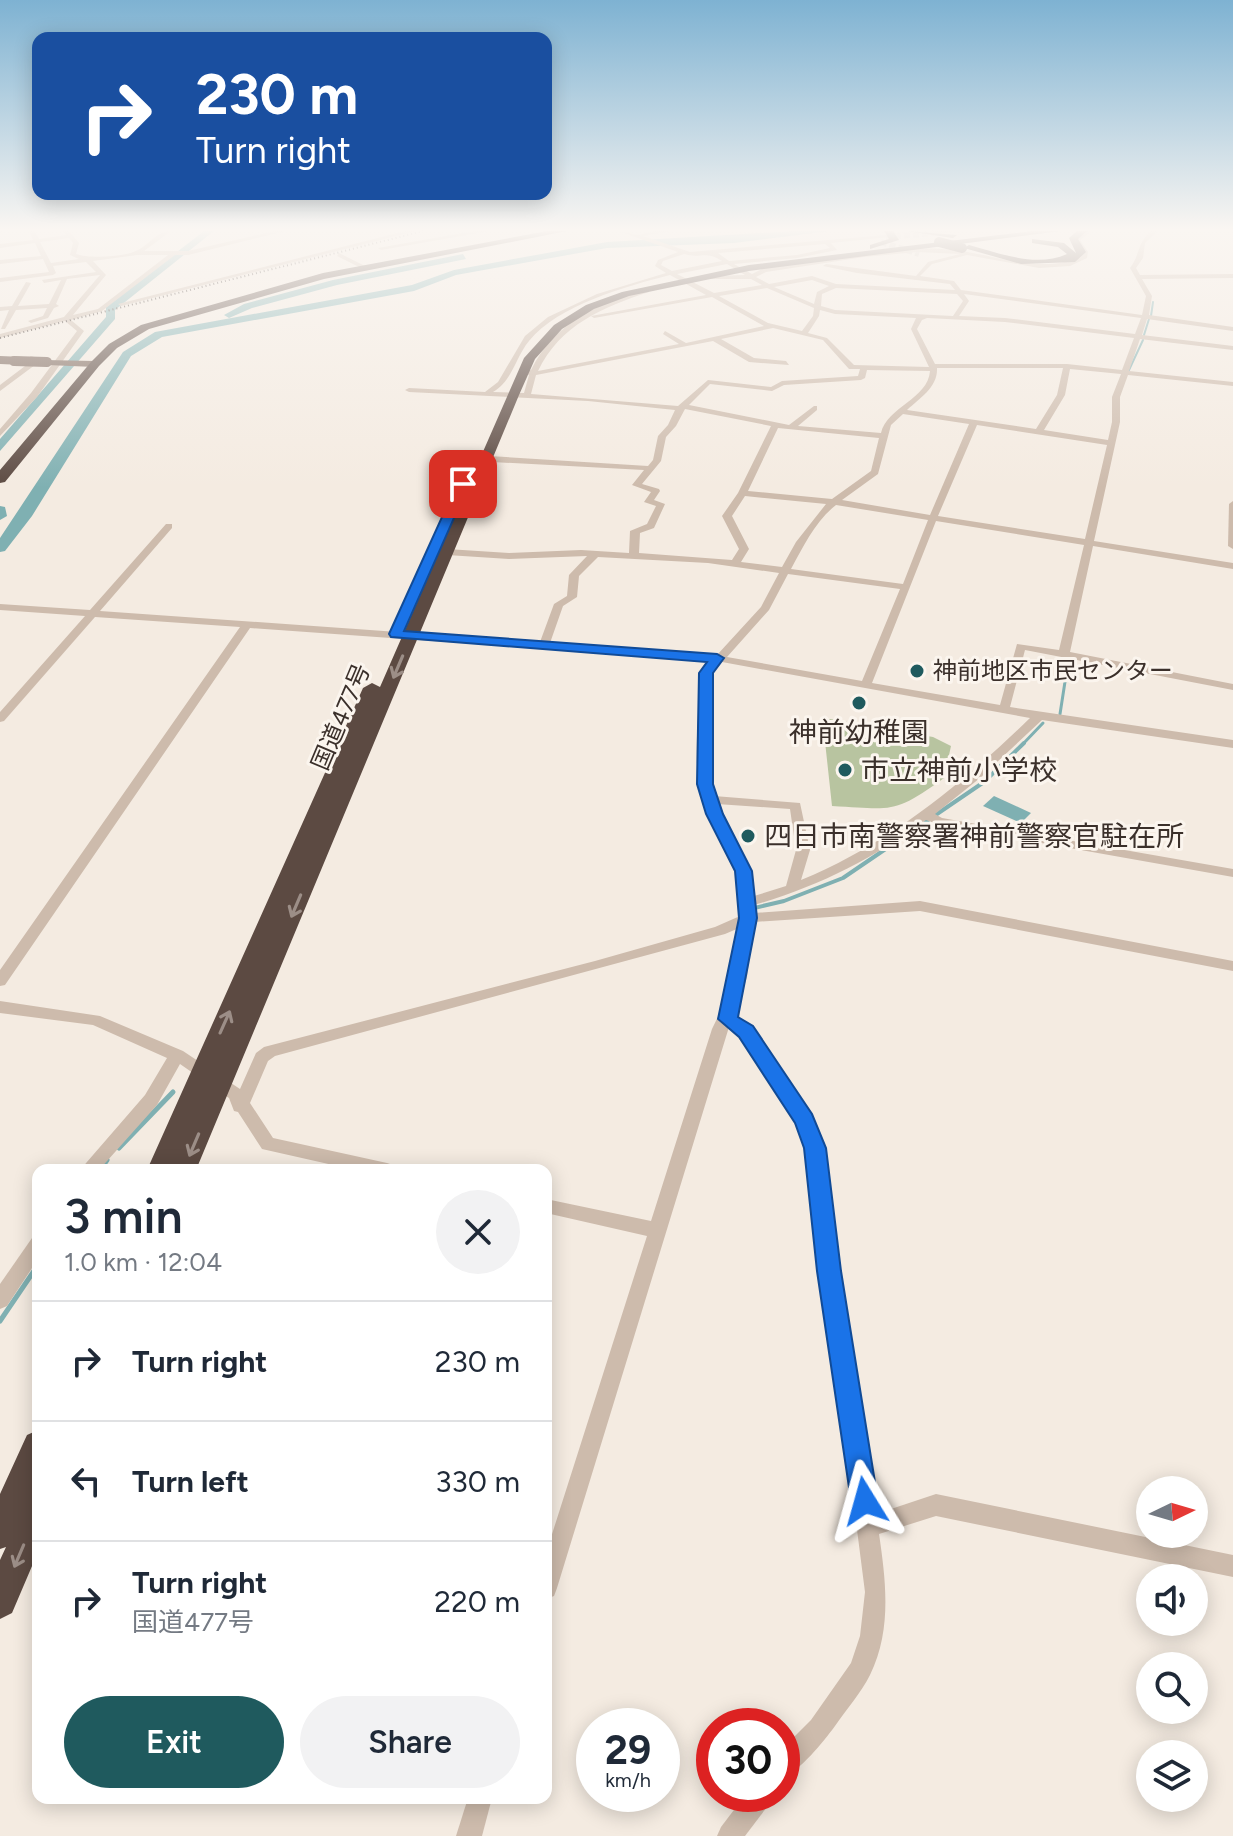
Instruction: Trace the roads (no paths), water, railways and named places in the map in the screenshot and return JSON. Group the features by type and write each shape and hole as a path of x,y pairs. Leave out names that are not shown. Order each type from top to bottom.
{"highway":[{"path":"0,479 95,364 128,336 175,317"},
{"name":"国道477号","path":"186,1164 528,343 563,317"},
{"name":"国道477号","path":"508,395 528,372 542,342 575,317"},
{"name":"国道477号","path":"163,1164 404,635 447,552 480,458"},
{"path":"0,1532 32,1460"},
{"path":"0,1601 32,1525"}],"main road":[{"path":"0,359 95,364"}],"street":[{"path":"1,331 46,317"},
{"path":"1,331 75,317"},
{"path":"528,372 554,336 581,317"},
{"path":"753,317 772,326 827,340 852,367 1067,366 1233,384"},
{"path":"804,333 813,317"},
{"path":"552,1569 720,1029 728,1019 747,910 744,871 709,800 705,784 706,673 765,608 801,542 826,508 875,472 887,424 928,387 934,367 914,329 919,319 925,317"},
{"path":"946,317 1050,322 1233,348"},
{"path":"1068,655 1116,422 1116,397 1146,317 1233,329"},
{"path":"0,389 67,350 81,330 66,319"},
{"path":"528,372 685,345 772,326"},
{"path":"665,333 685,345"},
{"path":"715,339 752,360 786,363"},
{"path":"0,434 51,361 67,350"},
{"path":"1038,433 1048,414 1059,405 1066,387 1067,366"},
{"path":"634,557 635,531 651,526 661,504 648,502 656,491 636,485 657,461 662,436 672,426 681,407 708,382 772,389 782,383 861,378 864,367"},
{"path":"409,390 681,407 791,428 884,436"},
{"path":"791,428 814,408"},
{"path":"901,411 1110,443"},
{"path":"865,686 897,618 905,587 932,518 973,424"},
{"path":"736,562 744,549 727,516 732,502 743,493 746,476 776,425"},
{"path":"480,458 648,468"},
{"path":"743,493 835,502 1233,566"},
{"path":"1233,504 1233,546"},
{"path":"0,719 169,526"},
{"path":"447,552 736,562 905,587"},
{"path":"544,645 559,604 572,597 574,575 594,555"},
{"path":"3,609 93,612 717,658 1039,716 1233,744"},
{"path":"0,981 248,623"},
{"path":"1004,710 1021,646 1233,687"},
{"path":"240,1106 262,1057 270,1051 695,938 792,888 837,873 930,817 991,765 1039,716"},
{"path":"709,800 796,806 803,850 792,888"},
{"path":"930,817 1233,873"},
{"path":"747,910 920,906 1233,966"},
{"path":"0,1007 95,1020 177,1055 221,1081 235,1094 240,1106 268,1144 360,1164"},
{"path":"728,1019 746,1032 804,1120 815,1148 829,1271 876,1592 866,1659 844,1697 800,1746"},
{"path":"94,1164 151,1100 177,1055"},
{"path":"552,1207 657,1230"},
{"path":"0,1300 32,1253"},
{"path":"868,1527 936,1505 1233,1566"},
{"path":"469,1836 478,1804"},
{"path":"730,1836 748,1812"}],"water":[{"path":"994,796 1031,813 1021,823 983,806"}],"waterway":[{"path":"0,447 111,317"},
{"path":"0,548 25,516 127,354 159,334 255,317"},
{"path":"1144,335 1149,319"},
{"path":"1129,370 1143,340"},
{"path":"0,510 0,516"},
{"path":"1060,714 1069,656"},
{"path":"1023,744 1043,723"},
{"path":"750,909 784,901 843,878 984,782 1023,744"},
{"path":"119,1148 173,1092"},
{"path":"104,1164 107,1160"},
{"path":"0,1321 32,1274"}],"railway":[{"path":"0,338 84,317"}],"place":[{"name":"神前地区市民センター","path":"917,671"},
{"name":"神前幼稚園","path":"859,703"},
{"name":"市立神前小学校","path":"845,770"},
{"name":"四日市南警察署神前警察官駐在所","path":"748,836"}]}
